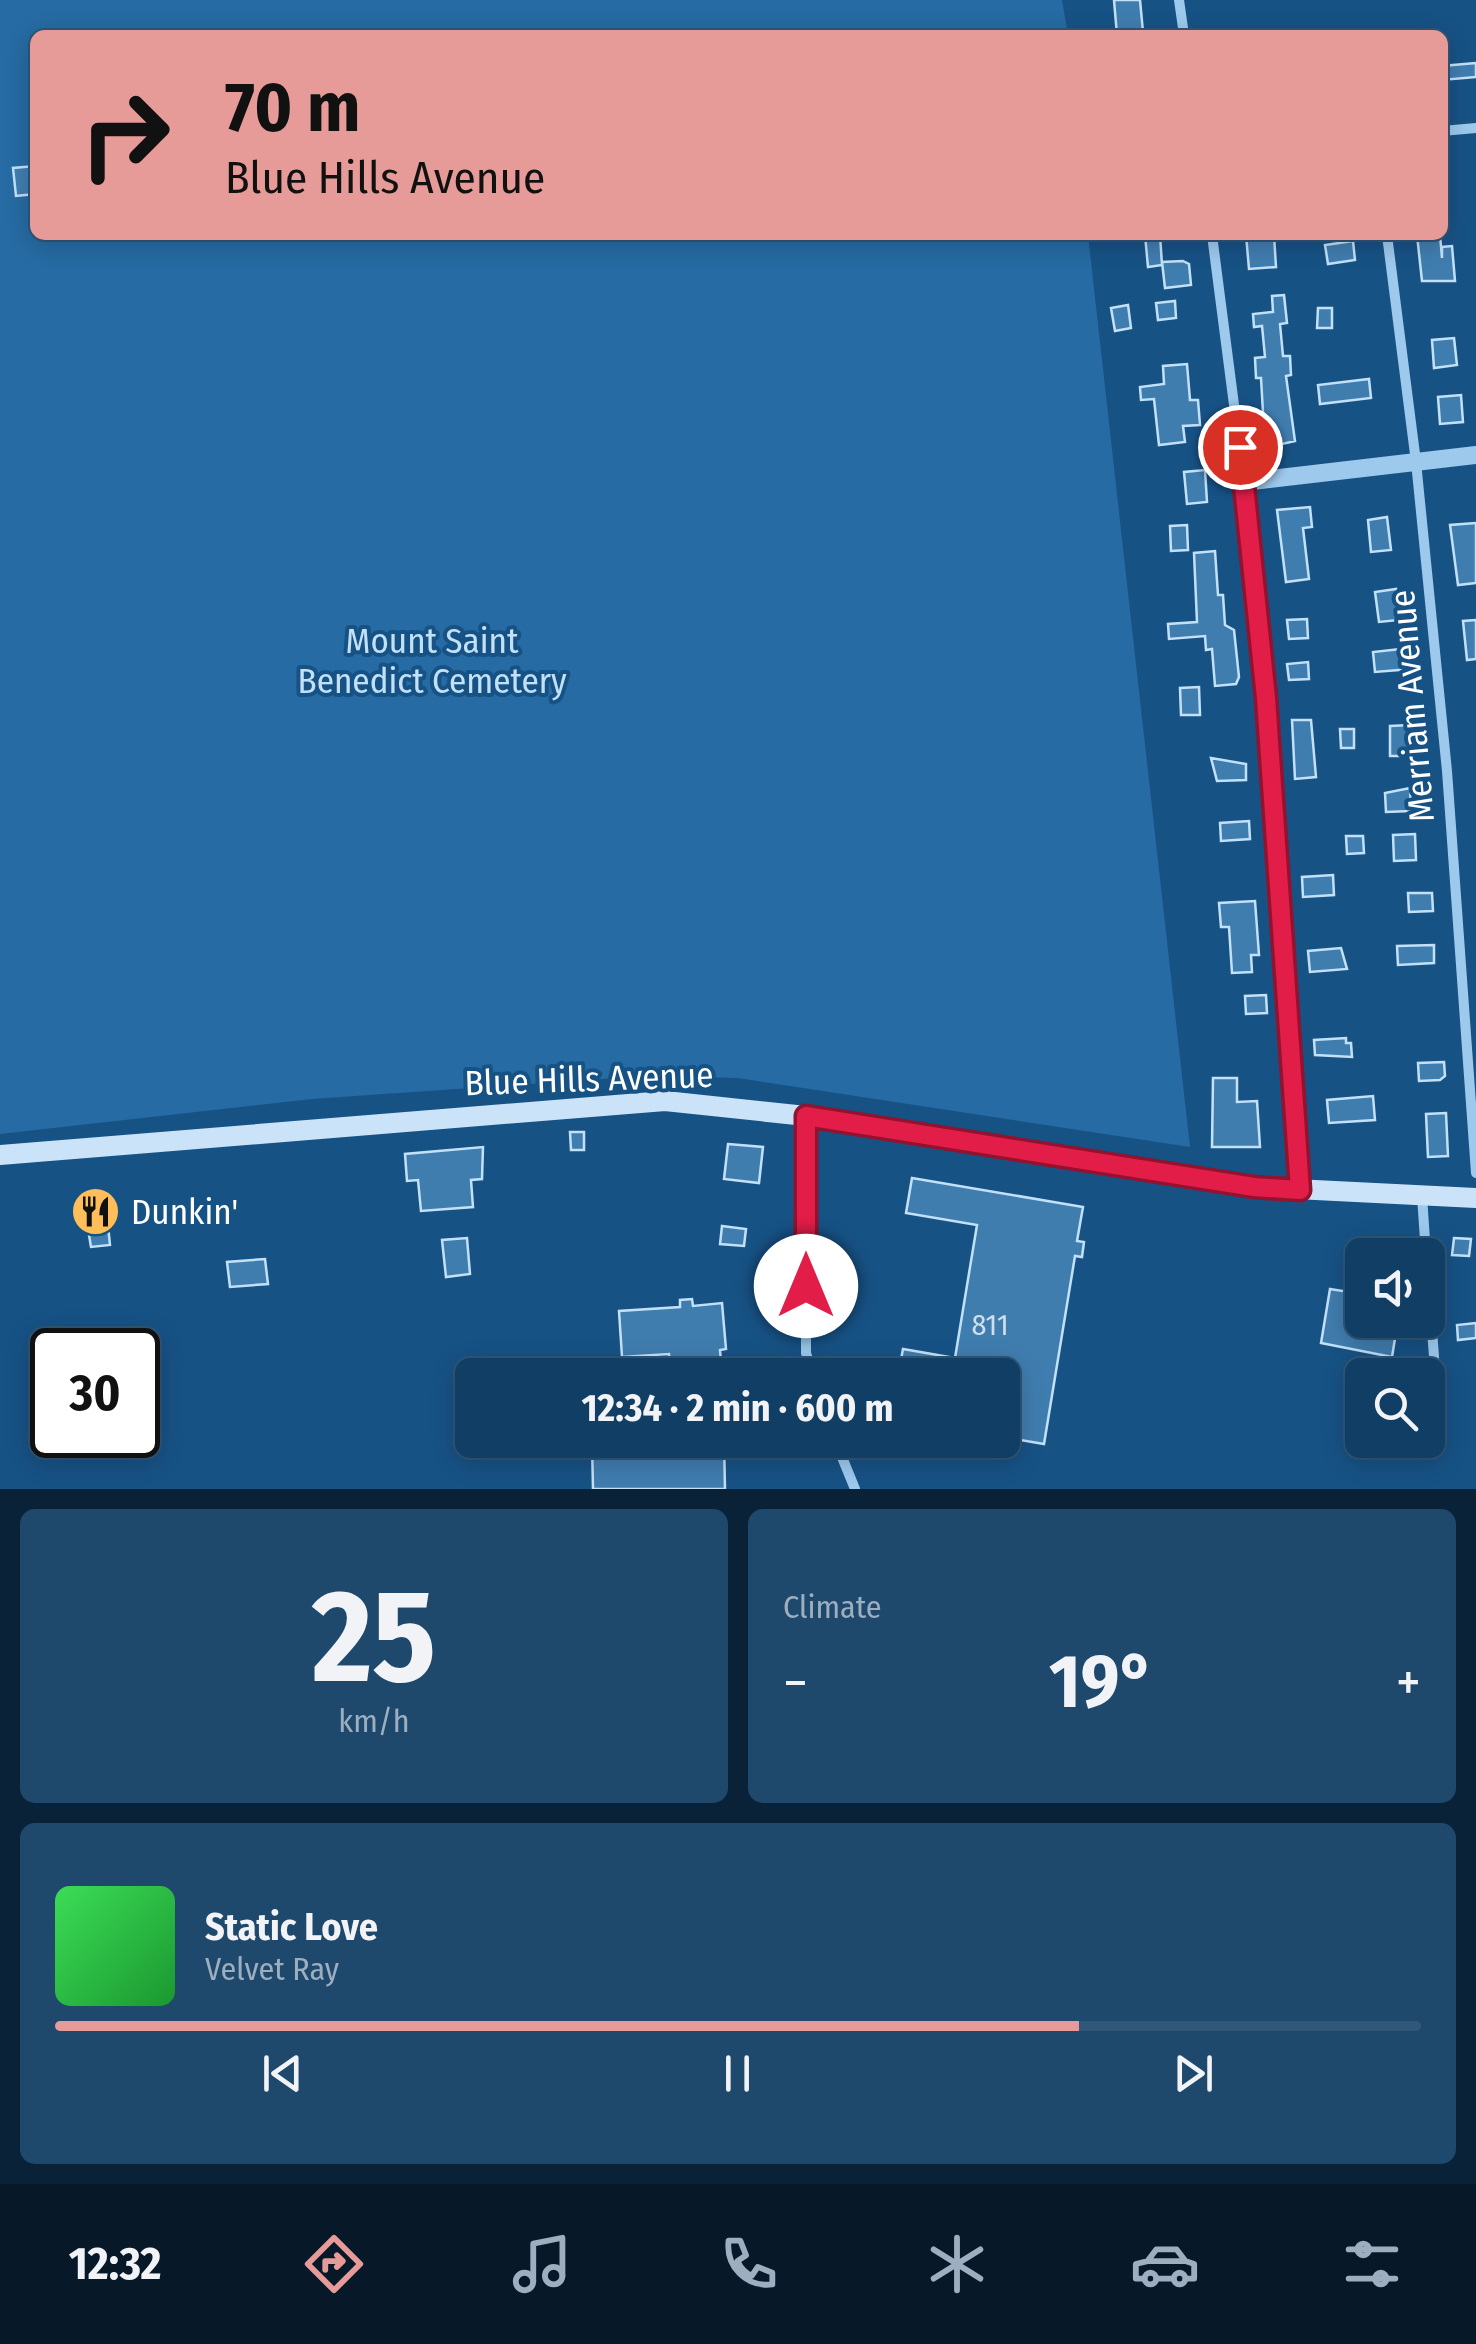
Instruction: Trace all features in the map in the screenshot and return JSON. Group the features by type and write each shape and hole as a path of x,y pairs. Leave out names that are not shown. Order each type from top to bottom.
{"main road":[{"name":"Blue Hills Avenue","path":"0,1156 610,1104 705,1103 1254,1187 1476,1198"}],"street":[{"path":"1179,0 1183,30"},
{"path":"1448,130 1476,128"},
{"path":"1213,240 1244,482 1266,698 1300,1190"},
{"name":"Merriam Avenue","path":"1388,240 1416,462 1447,771 1476,1174"},
{"path":"1244,482 1476,455"},
{"path":"806,1116 807,1358"},
{"path":"1422,1195 1425,1238"},
{"path":"842,1458 855,1489"}],"green space":[{"name":"Mount Saint Benedict Cemetery","path":"0,0 1062,0 1067,30 30,30 30,240 1089,240 1190,1147 738,1078 645,1076 312,1099 0,1134"}],"building":[{"path":"1114,0 1140,0 1143,30 1117,30"},
{"path":"1476,63 1476,77 1448,79 1448,65"},
{"path":"30,166 30,195 16,196 13,168"},
{"path":"1145,240 1160,240 1162,265 1148,267"},
{"path":"1246,240 1274,240 1276,267 1249,269"},
{"path":"1418,240 1440,240 1442,258 1442,247 1452,246 1455,281 1422,281"},
{"path":"1353,241 1355,260 1328,264 1325,245"},
{"path":"1162,262 1189,264 1191,285 1165,288"},
{"path":"1284,295 1287,323 1280,324 1283,356 1290,356 1291,375 1286,376 1295,441 1265,448 1261,378 1256,378 1255,358 1265,357 1262,326 1254,327 1253,314 1273,312 1272,296"},
{"path":"1175,301 1176,318 1158,320 1156,303"},
{"path":"1128,305 1131,328 1115,331 1111,308"},
{"path":"1318,308 1332,308 1332,328 1317,328"},
{"path":"1454,338 1457,365 1434,368 1432,340"},
{"path":"1187,364 1190,400 1198,400 1200,425 1183,426 1185,442 1159,445 1154,399 1141,400 1140,387 1164,384 1163,366"},
{"path":"1369,379 1371,398 1320,404 1318,385"},
{"path":"1461,395 1463,422 1440,424 1438,397"},
{"path":"1205,470 1207,502 1187,504 1184,472"},
{"path":"1310,507 1312,527 1303,528 1309,579 1286,582 1277,510"},
{"path":"1387,517 1391,550 1371,552 1368,520"},
{"path":"1476,523 1476,583 1458,585 1450,525"},
{"path":"1187,525 1188,550 1171,551 1170,526"},
{"path":"1215,551 1218,595 1223,595 1225,625 1234,630 1239,677 1236,684 1215,686 1212,649 1206,650 1205,636 1169,639 1168,624 1197,622 1194,553"},
{"path":"1396,589 1399,620 1379,622 1375,592"},
{"path":"1307,619 1308,638 1289,639 1287,620"},
{"path":"1476,620 1476,659 1467,660 1463,621"},
{"path":"1410,648 1411,669 1375,672 1373,652"},
{"path":"1308,662 1309,679 1289,680 1287,664"},
{"path":"1199,687 1200,715 1181,715 1180,688"},
{"path":"1292,720 1311,720 1316,777 1295,779"},
{"path":"1410,725 1411,756 1390,756 1390,726"},
{"path":"1340,729 1354,729 1354,748 1341,748"},
{"path":"1211,758 1246,764 1246,780 1217,781"},
{"path":"1410,788 1411,811 1386,812 1385,793"},
{"path":"1249,821 1250,839 1221,841 1220,823"},
{"path":"1415,834 1416,860 1394,861 1393,835"},
{"path":"1346,836 1363,836 1364,853 1347,854"},
{"path":"1333,875 1334,895 1303,897 1302,877"},
{"path":"1408,893 1432,893 1433,911 1409,912"},
{"path":"1255,901 1259,955 1251,955 1252,972 1232,973 1229,927 1221,927 1219,903"},
{"path":"1434,945 1434,963 1398,965 1397,946"},
{"path":"1341,948 1347,969 1310,972 1308,951"},
{"path":"1266,995 1267,1013 1246,1014 1245,996"},
{"path":"1346,1038 1346,1043 1351,1043 1352,1057 1315,1055 1314,1040"},
{"path":"1444,1062 1445,1076 1440,1080 1419,1081 1418,1063"},
{"path":"1213,1078 1237,1078 1237,1102 1257,1101 1260,1147 1212,1147"},
{"path":"1373,1096 1375,1120 1329,1123 1327,1100"},
{"path":"1446,1113 1448,1156 1428,1157 1426,1114"},
{"path":"570,1132 584,1132 584,1150 571,1150"},
{"path":"728,1144 763,1147 759,1183 724,1179"},
{"path":"483,1147 482,1179 471,1180 473,1207 421,1211 418,1180 407,1181 405,1154"},
{"path":"912,1178 1083,1207 1077,1241 1084,1242 1082,1257 1075,1256 1044,1444 1020,1440 1020,1358 955,1358 977,1225 906,1213"},
{"name":"Dunkin'","path":"105,1196 110,1245 91,1247 83,1199"},
{"path":"722,1226 746,1229 744,1246 720,1244"},
{"path":"467,1238 470,1274 446,1277 442,1240"},
{"path":"1454,1238 1471,1239 1469,1256 1452,1255"},
{"path":"265,1259 268,1284 230,1287 227,1262"},
{"path":"1330,1289 1345,1291 1345,1338 1395,1338 1392,1357 1321,1343"},
{"path":"692,1299 693,1306 722,1303 726,1349 720,1350 721,1358 669,1358 669,1354 622,1357 619,1311 680,1307 680,1300"},
{"path":"1476,1323 1476,1338 1458,1340 1457,1325"},
{"path":"903,1349 955,1358 901,1358"},
{"path":"592,1458 724,1458 725,1489 593,1489"}],"place":[{"name":"Dunkin'","path":"96,1212"}],"route":[{"path":"806,1286 806,1116 1254,1187 1300,1190 1266,698 1240,447"}]}
